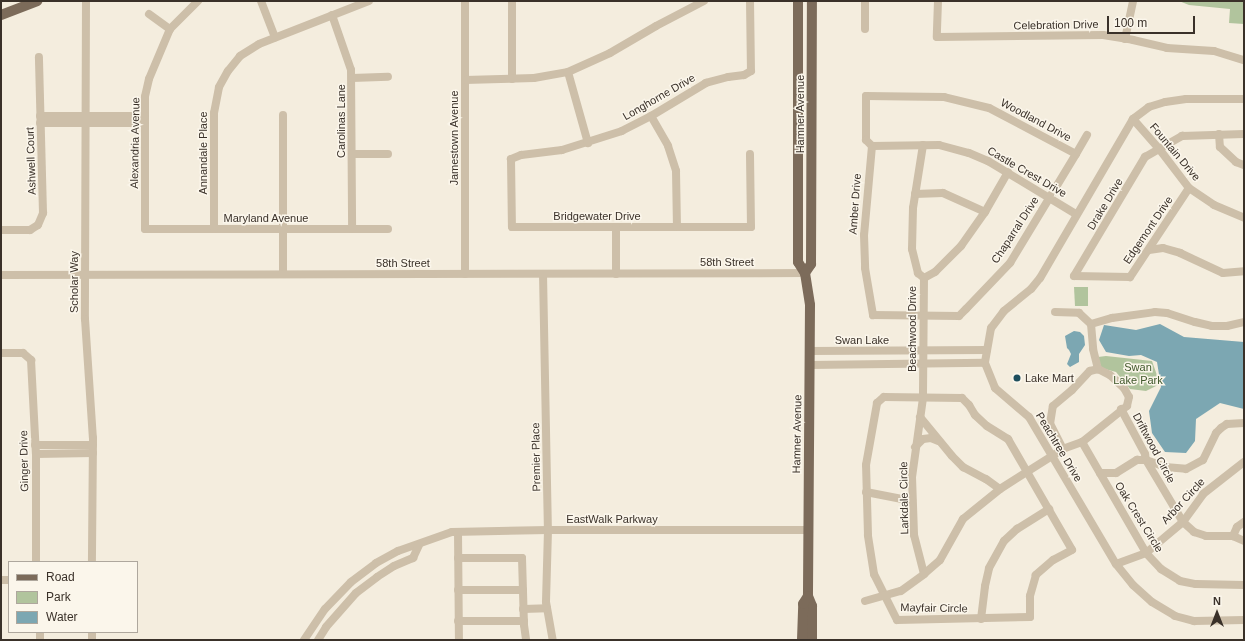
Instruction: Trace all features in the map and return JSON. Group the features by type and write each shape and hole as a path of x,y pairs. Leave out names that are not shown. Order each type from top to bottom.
{"main road":[{"path":"1,15 37,1"},
{"name":"Hamner Avenue","path":"798,1 798,262 805,273 810,305 808,596 812,606 812,640"},
{"name":"Hamner Avenue","path":"805,273 811,264 812,1"},
{"name":"Hamner Avenue","path":"802,640 803,604 808,596"},
{"path":"803,614 807,624 807,640"}],"street":[{"name":"Scholar Way","path":"86,1 85,319 93,449 92,561"},
{"name":"Alexandria Avenue","path":"145,230 145,97 149,78 170,29 198,1"},
{"path":"261,1 275,37"},
{"name":"Annandale Place","path":"214,230 214,113 219,87 228,71 240,56 260,44 369,1"},
{"name":"Jamestown Avenue","path":"464,1 465,274"},
{"path":"512,1 512,80"},
{"path":"464,80 512,80 552,76 568,72 610,53 701,1"},
{"name":"Longhorne Drive","path":"511,160 521,155 562,150 622,131 651,116 706,83 728,77 744,75 751,71 750,1"},
{"path":"865,1 866,29"},
{"name":"Celebration Drive","path":"938,1 937,37 1103,35 1125,38 1167,48 1214,52 1244,60"},
{"path":"1125,38 1133,1"},
{"path":"149,14 170,29"},
{"name":"Carolinas Lane","path":"332,16 349,58 352,78 352,229"},
{"name":"Ashwell Court","path":"1,230 30,230 38,225 43,213 39,57"},
{"path":"568,72 588,143"},
{"path":"352,78 388,77"},
{"name":"Amber Drive","path":"866,96 866,140 872,146 864,235 865,268 873,315"},
{"name":"Woodland Drive","path":"866,96 944,97 989,108 1076,154"},
{"path":"985,363 991,328 1004,311 1031,290 1132,119 1149,107 1164,102 1186,99 1244,98"},
{"path":"283,274 282,229 284,115"},
{"path":"651,116 668,146 676,171 677,227"},
{"path":"40,120 145,119"},
{"name":"Fountain Drive","path":"1132,119 1160,150 1189,188 1214,205 1244,218"},
{"path":"1219,134 1220,147 1236,162 1244,166"},
{"name":"Drake Drive","path":"1074,276 1145,157 1152,152 1160,150 1182,136 1244,134"},
{"name":"Chaparral Drive","path":"873,315 958,316 1010,262 1087,135"},
{"name":"Beachwood Drive","path":"923,145 915,194 912,249 918,273 924,278 923,398"},
{"name":"Castle Crest Drive","path":"872,146 939,145 969,153 1008,172 1050,196 1076,214"},
{"path":"352,154 388,154"},
{"name":"Bridgewater Drive","path":"511,160 512,227 751,227 750,154"},
{"path":"924,278 936,272 961,246 985,212 1008,172"},
{"name":"Edgemont Drive","path":"1074,276 1130,276 1149,250 1189,188"},
{"path":"915,194 943,193 985,212"},
{"path":"616,227 616,274"},
{"name":"Maryland Avenue","path":"145,230 388,229"},
{"path":"1149,250 1163,248 1180,252 1223,273 1244,271"},
{"name":"58th Street","path":"1,275 805,273"},
{"name":"Premier Place","path":"543,274 548,530 547,608 553,640"},
{"path":"1055,312 1079,313 1091,324 1093,349 1098,369"},
{"path":"1091,324 1112,318 1155,312 1167,313 1212,326 1227,326 1244,322"},
{"name":"Swan Lake","path":"810,351 987,350"},
{"name":"Ginger Drive","path":"1,353 23,353 31,360 35,449 36,561"},
{"name":"Swan Lake","path":"810,365 985,363"},
{"name":"Peachtree Drive","path":"985,363 995,388 1029,417 1116,564 1133,585 1152,602 1174,616 1194,621 1244,620"},
{"path":"1063,449 1050,424 1053,406 1072,390 1090,371 1098,369 1110,375 1124,388 1129,397 1127,406 1121,409 1082,442"},
{"path":"865,601 884,596 874,574 868,535 866,492 866,465 877,404 884,397 962,398 975,415 987,426 1008,439 1049,509 1017,529 1004,541 989,568 981,619"},
{"name":"Larkdale Circle","path":"923,398 915,448 912,501 914,535 924,574"},
{"name":"Driftwood Circle","path":"1121,409 1145,454 1146,460 1183,522 1194,532 1200,534 1233,536 1244,541"},
{"path":"920,417 939,442 963,467 986,479 1000,489"},
{"path":"1100,473 1116,473 1137,460 1146,460 1165,467 1186,469 1195,466 1202,460 1216,433 1221,428 1227,424 1244,423"},
{"path":"915,448 923,439 931,438 939,442"},
{"name":"Mayfair Circle","path":"1049,509 1072,550 1053,560 1036,575 1030,596 1030,618 896,620 884,596 901,591 940,560 963,519 1000,489 1063,449 1082,442"},
{"name":"Oak Crest Circle","path":"1082,442 1146,553 1161,569 1180,581 1196,584 1244,585"},
{"path":"35,449 93,449"},
{"name":"Arbor Circle","path":"1116,564 1146,553 1183,522 1203,494 1244,462"},
{"path":"866,492 912,501"},
{"path":"1233,536 1237,527 1244,522"},
{"name":"EastWalk Parkway","path":"304,640 325,609 351,582 376,563 398,551 419,545 452,532 548,530 808,530"},
{"path":"458,532 459,640"},
{"path":"318,640 326,627 356,593 383,573 413,558 419,545"},
{"path":"458,558 522,558 523,609 526,640"},
{"path":"458,590 523,590"},
{"path":"523,609 547,608"},
{"path":"458,620 524,620"}],"green space":[{"path":"1179,1 1244,1 1244,24 1229,23 1230,9 1189,5"},
{"path":"1074,287 1088,287 1088,306 1075,306"},
{"name":"Swan Lake Park","path":"1106,356 1152,361 1160,384 1146,391 1130,389 1116,372 1101,368 1098,357"}],"water":[{"path":"1160,324 1184,337 1244,342 1244,409 1220,403 1196,419 1195,441 1186,453 1165,452 1152,433 1149,411 1161,387 1157,362 1141,355 1129,356 1106,352 1099,340 1104,325 1136,330"},
{"path":"1074,331 1080,332 1084,336 1085,345 1079,354 1079,362 1070,367 1067,364 1071,354 1067,348 1065,336"}],"place":[{"name":"Lake Mart","path":"1017,378"}]}
